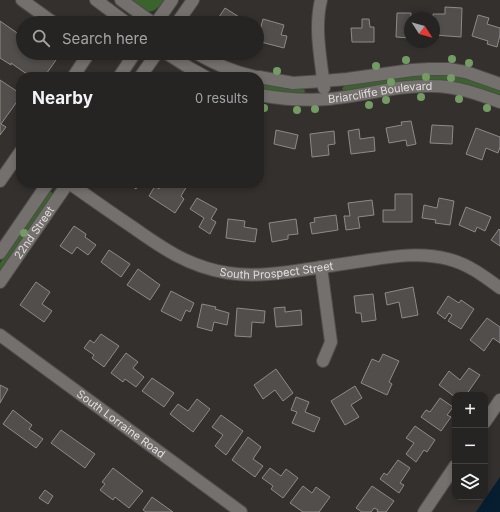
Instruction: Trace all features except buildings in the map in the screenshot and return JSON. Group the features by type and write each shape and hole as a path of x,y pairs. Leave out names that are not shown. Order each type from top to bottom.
{"street":[{"path":"22,0 44,16"},
{"path":"96,0 118,16"},
{"path":"121,0 144,16"},
{"path":"159,16 172,0"},
{"path":"182,16 193,0"},
{"path":"321,0 318,27 325,99"},
{"path":"77,72 85,60"},
{"path":"122,72 130,60"},
{"path":"144,72 152,60"},
{"path":"177,60 197,72"},
{"name":"Briarcliffe Boulevard","path":"210,60 238,72"},
{"name":"Briarcliffe Boulevard","path":"264,78 293,83 347,79 412,70 448,69 466,72 500,84"},
{"name":"Briarcliffe Boulevard","path":"264,96 288,99 325,99 402,88 431,86 466,90 500,102"},
{"path":"0,181 16,158"},
{"name":"22nd Street","path":"0,253 45,188"},
{"name":"22nd Street","path":"0,282 65,188"},
{"name":"South Prospect Street","path":"75,188 167,251 185,260 215,271 234,274 264,275 386,257 414,254 431,255 463,264 477,271 500,288"},
{"path":"321,267 331,342 323,361"},
{"name":"South Lorraine Road","path":"0,335 241,512"},
{"path":"488,418 500,400"},
{"path":"424,512 452,470"}],"green space":[{"path":"130,0 164,0 155,10 148,11 144,10"},
{"path":"412,75 448,75 463,78 500,90 500,96 484,90 345,91 342,89 346,85"},
{"path":"264,84 281,87 303,88 305,91 304,94 277,93 264,90"},
{"path":"48,192 54,194 0,273 0,263"}],"water":[{"path":"500,477 500,512 476,512 484,500 488,500 488,494"}]}
